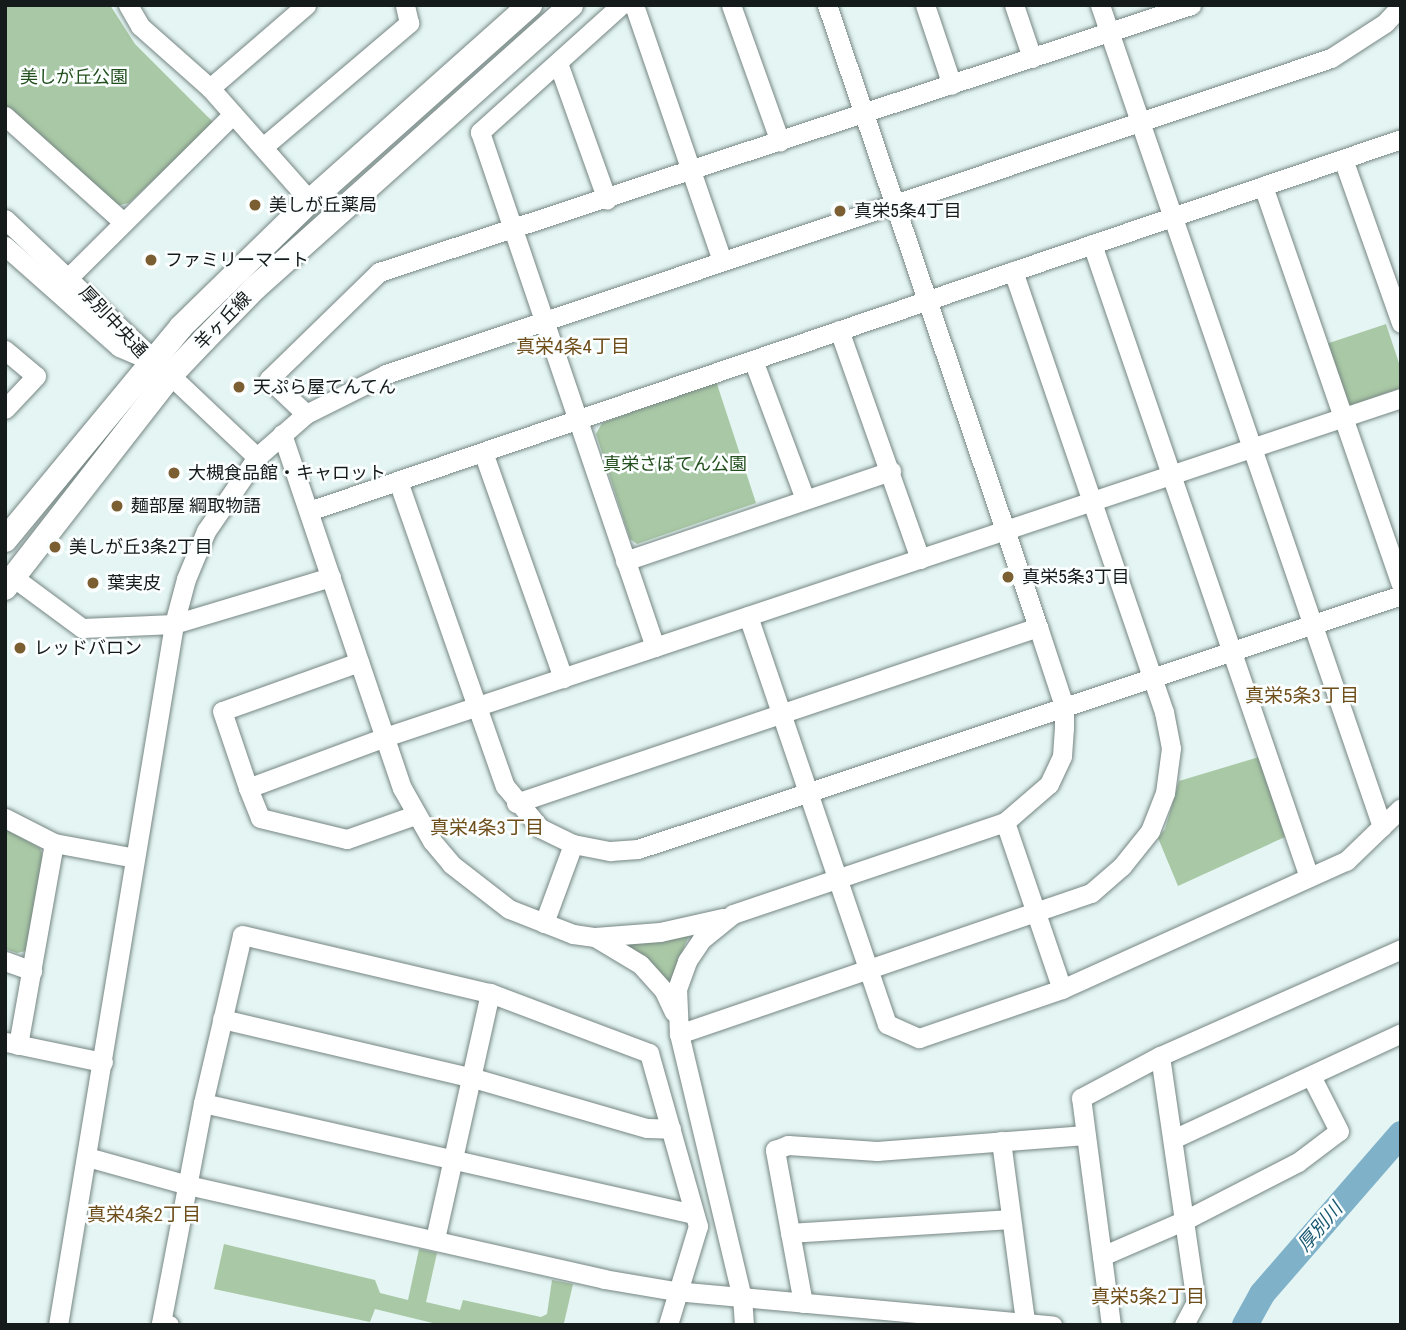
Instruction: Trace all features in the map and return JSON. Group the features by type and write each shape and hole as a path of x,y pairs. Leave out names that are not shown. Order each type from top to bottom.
{"main road":[{"name":"羊ヶ丘線","path":"9,582 160,369 255,288 571,5"},
{"name":"羊ヶ丘線","path":"5,540 310,201 520,9"}],"street":[{"path":"128,5 155,41 210,88 310,201"},
{"path":"210,88 306,5"},
{"path":"263,147 409,23 405,5"},
{"path":"621,5 480,132 575,421 655,647"},
{"path":"634,5 722,260"},
{"path":"731,5 780,142"},
{"path":"595,937 660,932 733,914 1005,822 1049,784 1062,756 1064,706 827,5"},
{"path":"925,5 952,85"},
{"path":"1014,5 1032,58"},
{"path":"1100,5 1382,827"},
{"path":"306,414 269,379 379,272 864,116 1191,5"},
{"path":"58,1325 174,624 186,579 206,531 257,457 306,414 386,374 893,202 1331,58 1393,24 1401,6"},
{"path":"520,9 538,37"},
{"path":"558,63 607,200"},
{"path":"69,277 122,221 233,114"},
{"path":"5,116 122,221"},
{"path":"309,511 1401,139"},
{"path":"1343,159 1401,323"},
{"path":"1264,186 1401,584"},
{"name":"厚別中央通","path":"5,219 69,277 160,369"},
{"path":"1093,244 1309,877"},
{"name":"厚別中央通","path":"5,246 119,347 160,369"},
{"path":"677,1025 869,970 1037,914 1091,893 1122,866 1150,831 1165,793 1171,748 1154,678 1013,271"},
{"path":"839,330 920,559"},
{"path":"5,350 36,376 5,409"},
{"path":"753,360 805,499"},
{"path":"160,369 257,457"},
{"path":"248,788 384,737 1401,398"},
{"path":"282,434 384,737 415,815 451,864 479,889 509,909 544,923 595,937 640,964 664,991 677,1025 742,1298 744,1325"},
{"path":"483,452 563,678"},
{"path":"625,561 891,471"},
{"path":"398,481 475,707 516,803 541,828 573,844 610,852 638,849 809,794 1064,706 1314,626 1401,595"},
{"path":"9,582 82,628 174,624 331,577"},
{"path":"748,616 887,1024 919,1038 1062,989 1346,862 1401,808"},
{"path":"516,803 1038,627"},
{"path":"359,662 222,711 248,788 260,818 347,839 415,815"},
{"path":"5,818 54,843 135,858"},
{"path":"1005,822 1062,989"},
{"path":"54,843 32,971 11,1043 103,1062"},
{"path":"544,923 573,844"},
{"path":"677,1025 677,989 687,961 701,940 733,914"},
{"path":"169,1325 161,1323 203,1103 242,935 490,993 649,1053 698,1226 675,1291 668,1325"},
{"path":"1111,1325 1081,1098 1160,1056 1401,949"},
{"path":"5,961 32,971"},
{"path":"435,1239 490,993"},
{"path":"222,1019 470,1077 647,1128 671,1129"},
{"path":"1173,1139 1312,1078 1401,1033"},
{"path":"1160,1056 1196,1302 1184,1325"},
{"path":"1102,1256 1185,1220 1298,1162 1339,1131 1312,1078"},
{"path":"203,1103 694,1214"},
{"path":"803,1303 775,1150 788,1145 877,1151 1085,1135"},
{"path":"1000,1141 1026,1322"},
{"path":"87,1157 188,1185 675,1291 803,1303 838,1316 1052,1325"},
{"path":"790,1233 1010,1219"}],"green space":[{"name":"美しが丘公園","path":"5,5 110,5 135,44 214,123 129,203 116,206 5,107"},
{"path":"1386,324 1401,369 1401,388 1349,406 1326,344"},
{"name":"真栄さぼてん公園","path":"716,381 756,503 637,544 630,539 596,434 602,423"},
{"path":"1259,757 1285,837 1178,886 1158,838 1165,829 1179,781"},
{"path":"5,829 40,848 43,856 26,951 17,953 5,949"},
{"path":"689,935 669,984 627,947 630,944"},
{"path":"224,1244 375,1280 380,1293 408,1300 419,1249 437,1253 426,1302 460,1310 463,1300 541,1317 547,1314 552,1280 573,1284 564,1323 574,1325 441,1325 375,1309 370,1322 214,1289"}],"waterway":[{"name":"厚別川","path":"1245,1325 1262,1294 1401,1134"}],"place":[{"name":"美しが丘薬局","path":"255,205"},
{"name":"真栄5条4丁目","path":"840,211"},
{"name":"ファミリーマート","path":"151,260"},
{"name":"天ぷら屋てんてん","path":"239,387"},
{"name":"大槻食品館・キャロット","path":"174,473"},
{"name":"麺部屋 綱取物語","path":"117,506"},
{"name":"美しが丘3条2丁目","path":"55,547"},
{"name":"真栄5条3丁目","path":"1008,577"},
{"name":"葉実皮","path":"93,583"},
{"name":"レッドバロン","path":"20,648"}],"district":[{"name":"真栄4条4丁目","path":"573,347"},
{"name":"真栄5条3丁目","path":"1302,696"},
{"name":"真栄4条3丁目","path":"487,828"},
{"name":"真栄4条2丁目","path":"144,1215"},
{"name":"真栄5条2丁目","path":"1148,1297"}]}
